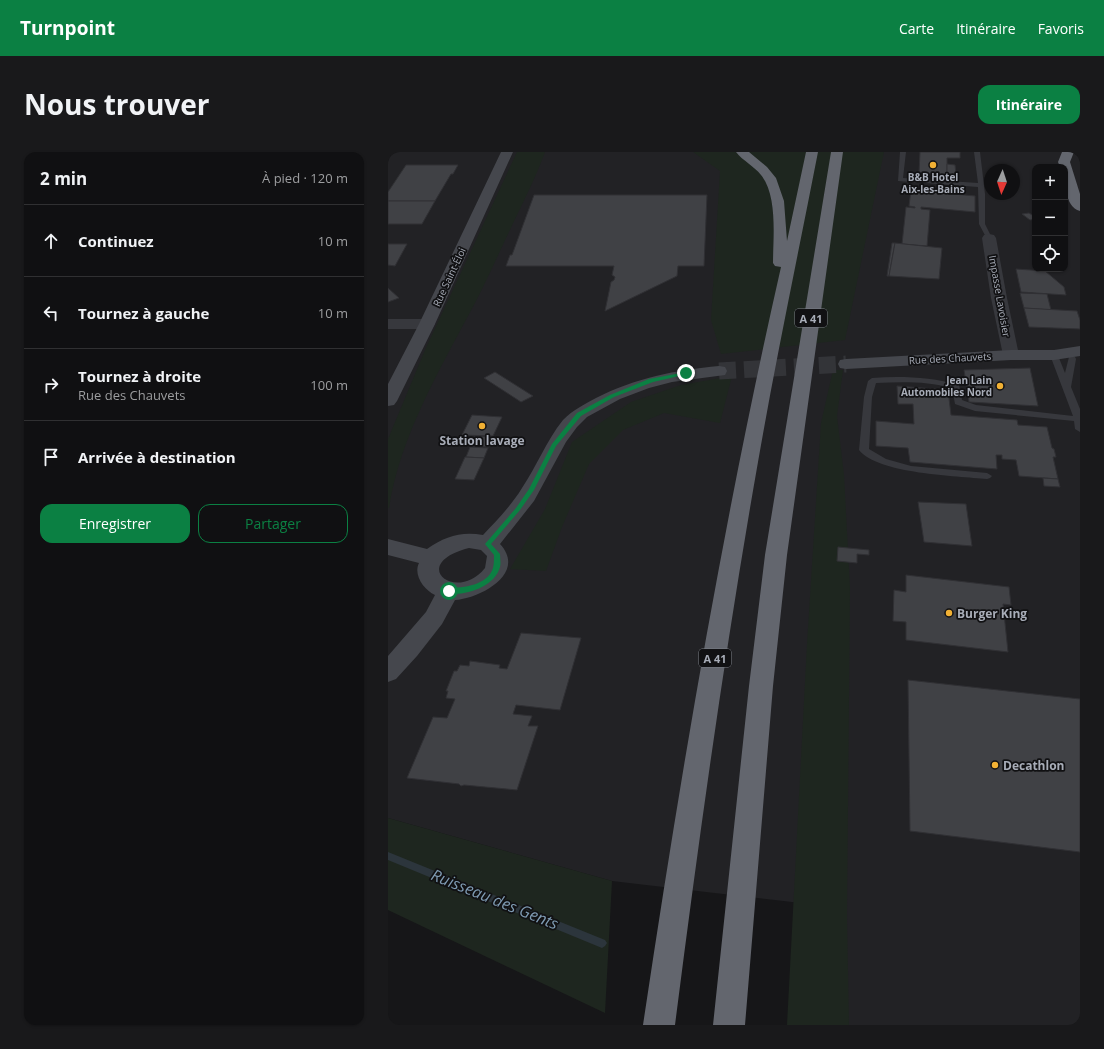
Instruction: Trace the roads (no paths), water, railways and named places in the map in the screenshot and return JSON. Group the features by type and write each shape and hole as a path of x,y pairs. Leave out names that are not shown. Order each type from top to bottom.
{"highway":[{"path":"742,152 764,171 772,182 775,190 777,201 781,292"},
{"name":"A 41","path":"659,1025 685,838 740,506 781,292 812,152"},
{"name":"A 41","path":"729,1025 761,686 776,555 837,152"},
{"path":"1068,152 1064,162 1076,202 1080,207"},
{"path":"1073,152 1080,175"},
{"path":"1077,152 1080,156"},
{"path":"823,241 847,167"}],"main road":[{"name":"Rue Saint-Éloi","path":"388,401 427,324 495,181 507,152"},
{"name":"Rue des Chauvets","path":"846,364 1011,355 1054,355 1077,357"},
{"path":"488,544 518,509 531,490 554,445 579,414 612,396 651,380 686,373 719,371"},
{"path":"469,540 488,544 497,554 496,568 486,581 468,590 449,591 440,589 433,585 429,579 427,572 428,565 439,551 459,541 469,540"},
{"path":"388,547 432,558"},
{"path":"388,672 434,618 449,591"}],"street":[{"name":"Impasse Lavoisier","path":"990,238 999,298 1011,355"},
{"path":"388,324 427,324"}],"lane":[{"path":"903,152 900,180 981,185"},
{"path":"976,152 981,185 982,224 990,238"},
{"path":"1054,355 1067,387 1080,429"},
{"path":"1067,387 1077,357"},
{"path":"987,476 912,469 883,461 864,450 868,397 872,381 898,379 947,384 956,387 958,402 975,408 1078,419"}],"waterway":[{"name":"Ruisseau des Gents","path":"388,856 602,943"}],"tunnel":[{"path":"719,371 846,364"}],"place":[{"name":"B&B Hotel Aix-les-Bains","path":"933,165"},
{"name":"Jean Lain Automobiles Nord","path":"1000,386"},
{"name":"Station lavage","path":"482,426"},
{"name":"Burger King","path":"949,613"},
{"name":"Decathlon","path":"995,765"}]}
